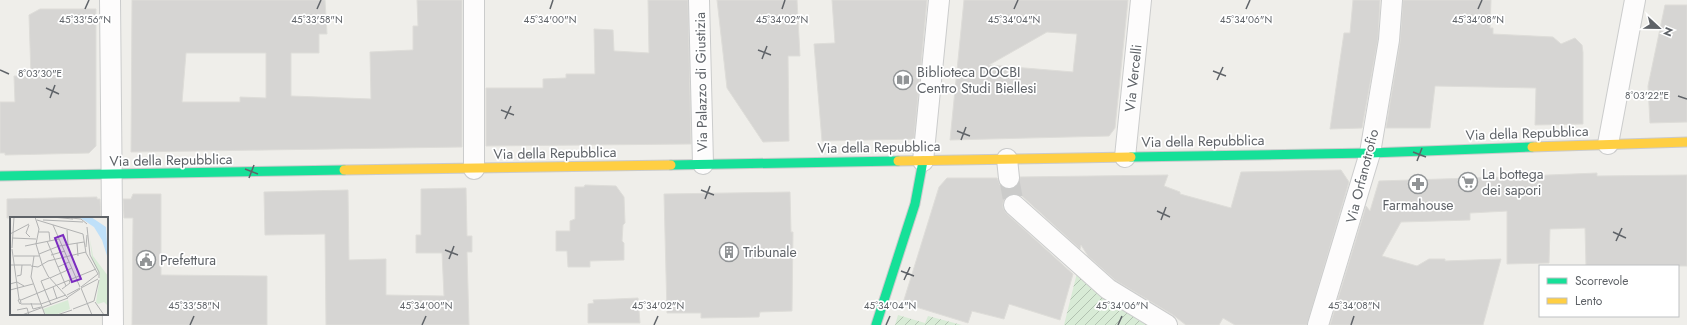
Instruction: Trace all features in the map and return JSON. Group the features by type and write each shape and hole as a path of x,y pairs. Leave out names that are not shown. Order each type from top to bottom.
{"street":[{"path":"110,0 113,325"},
{"path":"474,0 474,169"},
{"name":"Via Palazzo di Giustizia","path":"700,0 703,164"},
{"path":"876,325 915,204 923,161 939,0"},
{"name":"Via Vercelli","path":"1125,157 1141,0"},
{"name":"Via Orfanotrofio","path":"1318,325 1370,153 1389,40 1392,0"},
{"path":"1608,144 1635,0"},
{"name":"Via della Repubblica","path":"0,176 923,161 1008,168 1125,157 1370,153 1687,142"},
{"path":"1014,205 1108,289 1167,325"}],"green space":[{"path":"1077,273 1151,325 1064,325"},
{"path":"898,315 925,323 928,316 962,325 895,325"}],"building":[{"path":"132,0 325,0 327,34 319,34 319,53 291,53 291,96 371,99 370,52 413,50 413,26 418,26 417,0 462,0 462,147 131,152","holes":["186,53 266,53 266,98 240,97 240,102 182,102"]},
{"path":"648,0 688,0 691,144 486,146 486,88 543,88 543,79 566,78 566,74 595,74 594,29 613,30 614,51 649,53"},
{"path":"717,0 797,0 800,56 788,56 789,141 763,142 727,88"},
{"path":"832,0 927,0 914,139 822,141 814,44 835,43"},
{"path":"964,0 1128,0 1115,128 1109,136 950,140","holes":["1047,32 1077,34 1073,72 989,65"]},
{"path":"1353,0 1380,0 1378,39 1362,128 1330,129 1344,33 1350,33"},
{"path":"1403,0 1491,0 1490,28 1493,28 1493,34 1553,37 1561,44 1575,38 1582,45 1583,53 1583,124 1535,125 1536,88 1435,86 1430,128 1386,128 1400,42"},
{"path":"1665,5 1687,5 1687,122 1650,123 1648,86"},
{"path":"40,9 96,9 96,146 89,153 5,155 5,153 0,153 0,102 15,102 14,76 31,76 29,15"},
{"path":"1341,170 1349,182 1307,325 1235,325 1223,318 1219,325 1186,325 1173,315 1115,280 1088,256 1081,245 1080,249 1022,196 1016,194 1010,194 1005,198 1003,208 1006,213 1073,274 1060,320 1009,304 1004,319 972,311 968,323 903,303 939,187 947,178 997,178 1000,185 1005,189 1010,189 1016,187 1019,183 1020,177 1168,175 1164,186 1180,192 1180,194 1231,208 1241,172"},
{"path":"1597,173 1597,176 1687,175 1687,266 1586,265 1585,228 1550,229 1549,263 1507,264 1507,211 1470,213 1470,220 1401,222 1382,256 1417,266 1429,259 1445,259 1445,261 1501,259 1483,325 1330,325 1366,206 1370,211 1379,181 1505,177 1505,175 1524,176"},
{"path":"585,185 616,186 624,197 625,223 623,225 622,241 624,243 624,260 590,261 590,267 568,267 567,251 556,251 556,231 570,231 570,221 575,219 575,187 584,187"},
{"path":"466,188 467,236 472,236 472,252 467,252 469,325 326,325 325,234 265,235 264,192 348,190 349,260 386,259 386,295 444,296 442,253 416,253 416,235 421,235 421,189"},
{"name":"Tribunale","path":"790,192 791,232 793,232 792,311 760,312 759,317 701,318 701,313 667,313 664,194"},
{"path":"133,194 161,194 161,275 267,276 267,325 132,325 133,218 124,218 123,199 131,199"},
{"path":"97,197 97,199 100,199 101,217 7,218 7,199"},
{"path":"638,298 640,323 588,323 588,304 594,303 593,300"}],"tunnel":[{"path":"1009,178 1014,205"}],"traffic: fast":[{"path":"1131,157 1370,153 1532,147"},
{"path":"671,165 898,161"},
{"path":"876,325 915,204 923,161"},
{"path":"0,176 344,170"}],"traffic: slow":[{"path":"1532,147 1687,142"},
{"path":"898,161 1131,157"},
{"path":"344,170 671,165"}],"place":[{"name":"Biblioteca DOCBI Centro Studi Biellesi","path":"903,80"},
{"name":"La bottega dei sapori","path":"1468,182"},
{"name":"Farmahouse","path":"1418,184"},
{"name":"Tribunale","path":"729,252"},
{"name":"Prefettura","path":"146,260"}]}
